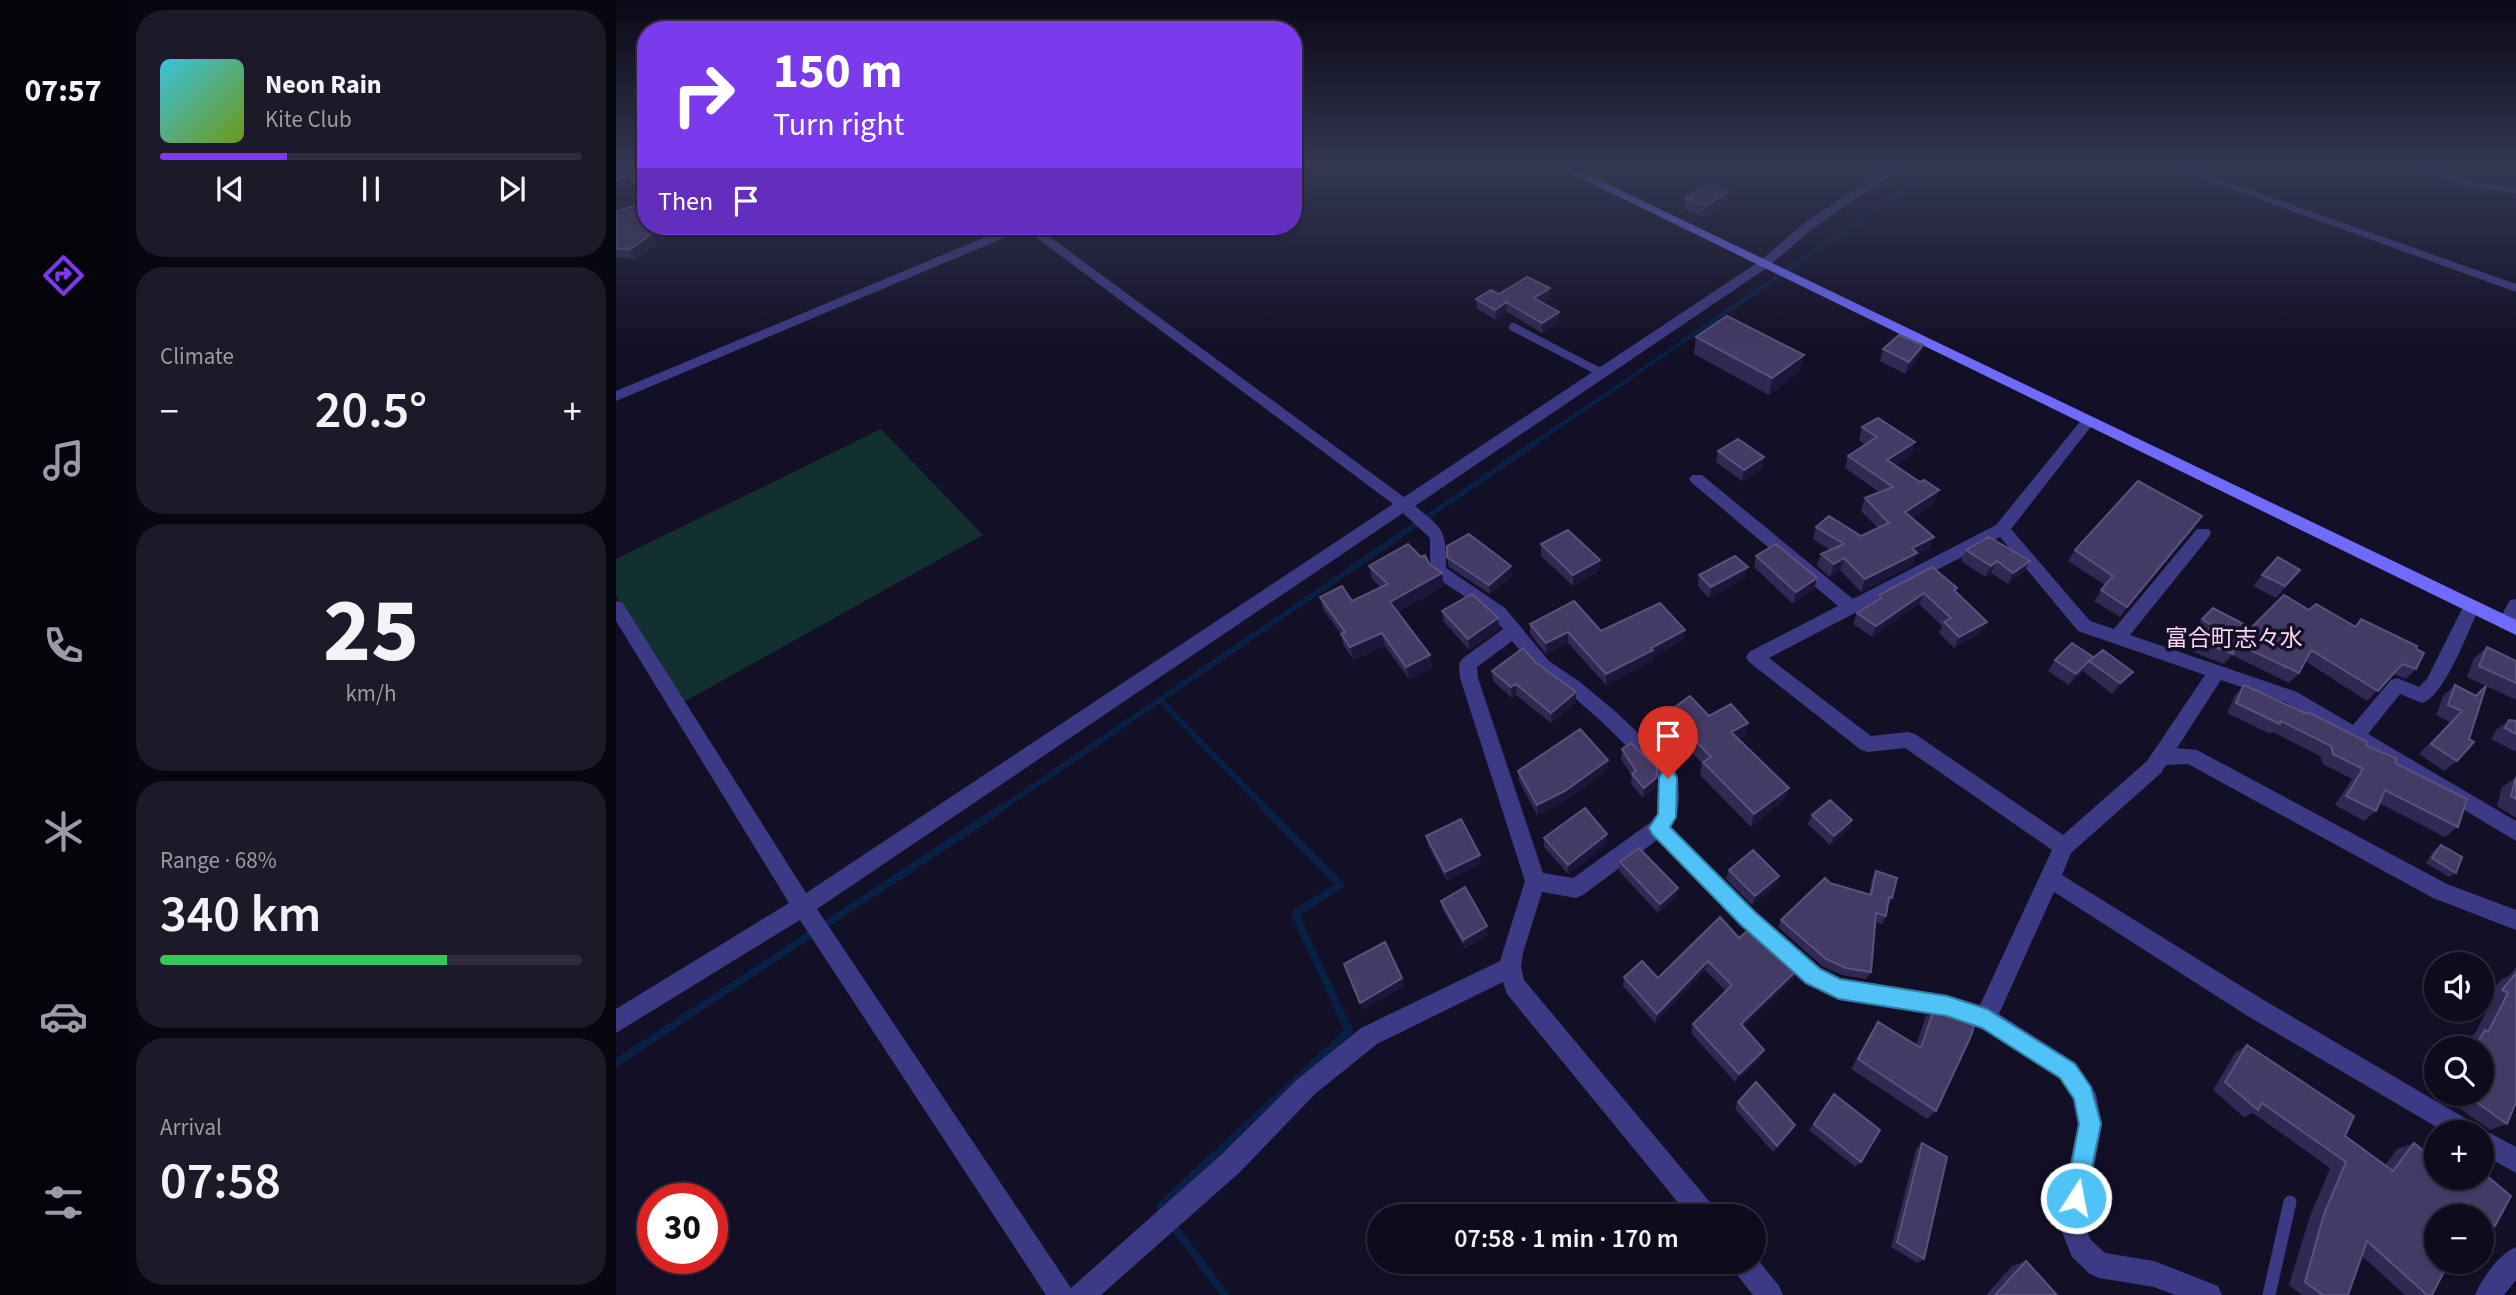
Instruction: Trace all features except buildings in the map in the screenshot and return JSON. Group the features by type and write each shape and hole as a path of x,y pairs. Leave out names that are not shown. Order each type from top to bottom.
{"street":[{"path":"1686,226 2511,626 2516,605"},
{"path":"616,1022 806,910 1406,508 1602,373 1768,266 1808,226"},
{"path":"2343,226 2516,288"},
{"path":"616,396 1001,235"},
{"path":"1040,235 1434,531 1438,538 1438,570 1489,604 1543,666 1574,687 1609,717 1667,773 1667,817 1658,828 1576,888 1535,881"},
{"path":"2064,847 1908,740 1868,744 1755,657 2001,529 2088,421"},
{"path":"1697,479 1851,607"},
{"path":"2001,529 2084,625 2291,697 2516,832"},
{"path":"2118,637 2203,533"},
{"path":"616,607 825,942 1061,1295"},
{"path":"2355,736 2397,685 2423,696 2433,684 2472,607"},
{"path":"1513,631 1468,664 1469,678 1535,881 1510,967 1515,986 1695,1204"},
{"path":"1987,1019 2064,847 2154,767 2217,671"},
{"path":"2161,757 2190,756 2440,891 2516,920"},
{"path":"1658,828 1748,918 1813,976 1839,989 1947,1006 1987,1019 2068,1071 2084,1094 2090,1124 2071,1222 2081,1248 2099,1265 2154,1274 2209,1295"},
{"path":"2049,878 2254,1007 2447,1120"},
{"path":"1081,1295 1231,1163 1307,1086 1369,1036 1510,967"},
{"path":"2494,1148 2516,1161"},
{"path":"2488,1295 2516,1260"},
{"path":"1753,1274 1770,1295"}],"lane":[{"path":"1513,327 1602,373"},
{"path":"2269,1295 2290,1202"}],"green space":[{"path":"881,429 983,535 684,702 616,596 616,559"}],"waterway":[{"path":"1535,443 1851,226"},
{"path":"1000,809 1538,441"},
{"path":"1160,700 1267,810"},
{"path":"1164,1212 1160,1206 1349,1031 1295,914 1340,885 1265,808"},
{"path":"616,1063 1000,809"},
{"path":"1172,1224 1225,1295"}],"district":[{"name":"富合町志々水","path":"2234,638"}],"route":[{"path":"1668,778 1667,817 1658,828 1748,918 1813,976 1839,989 1947,1006 1987,1019 2068,1071 2084,1094 2090,1124 2076,1198"}]}
